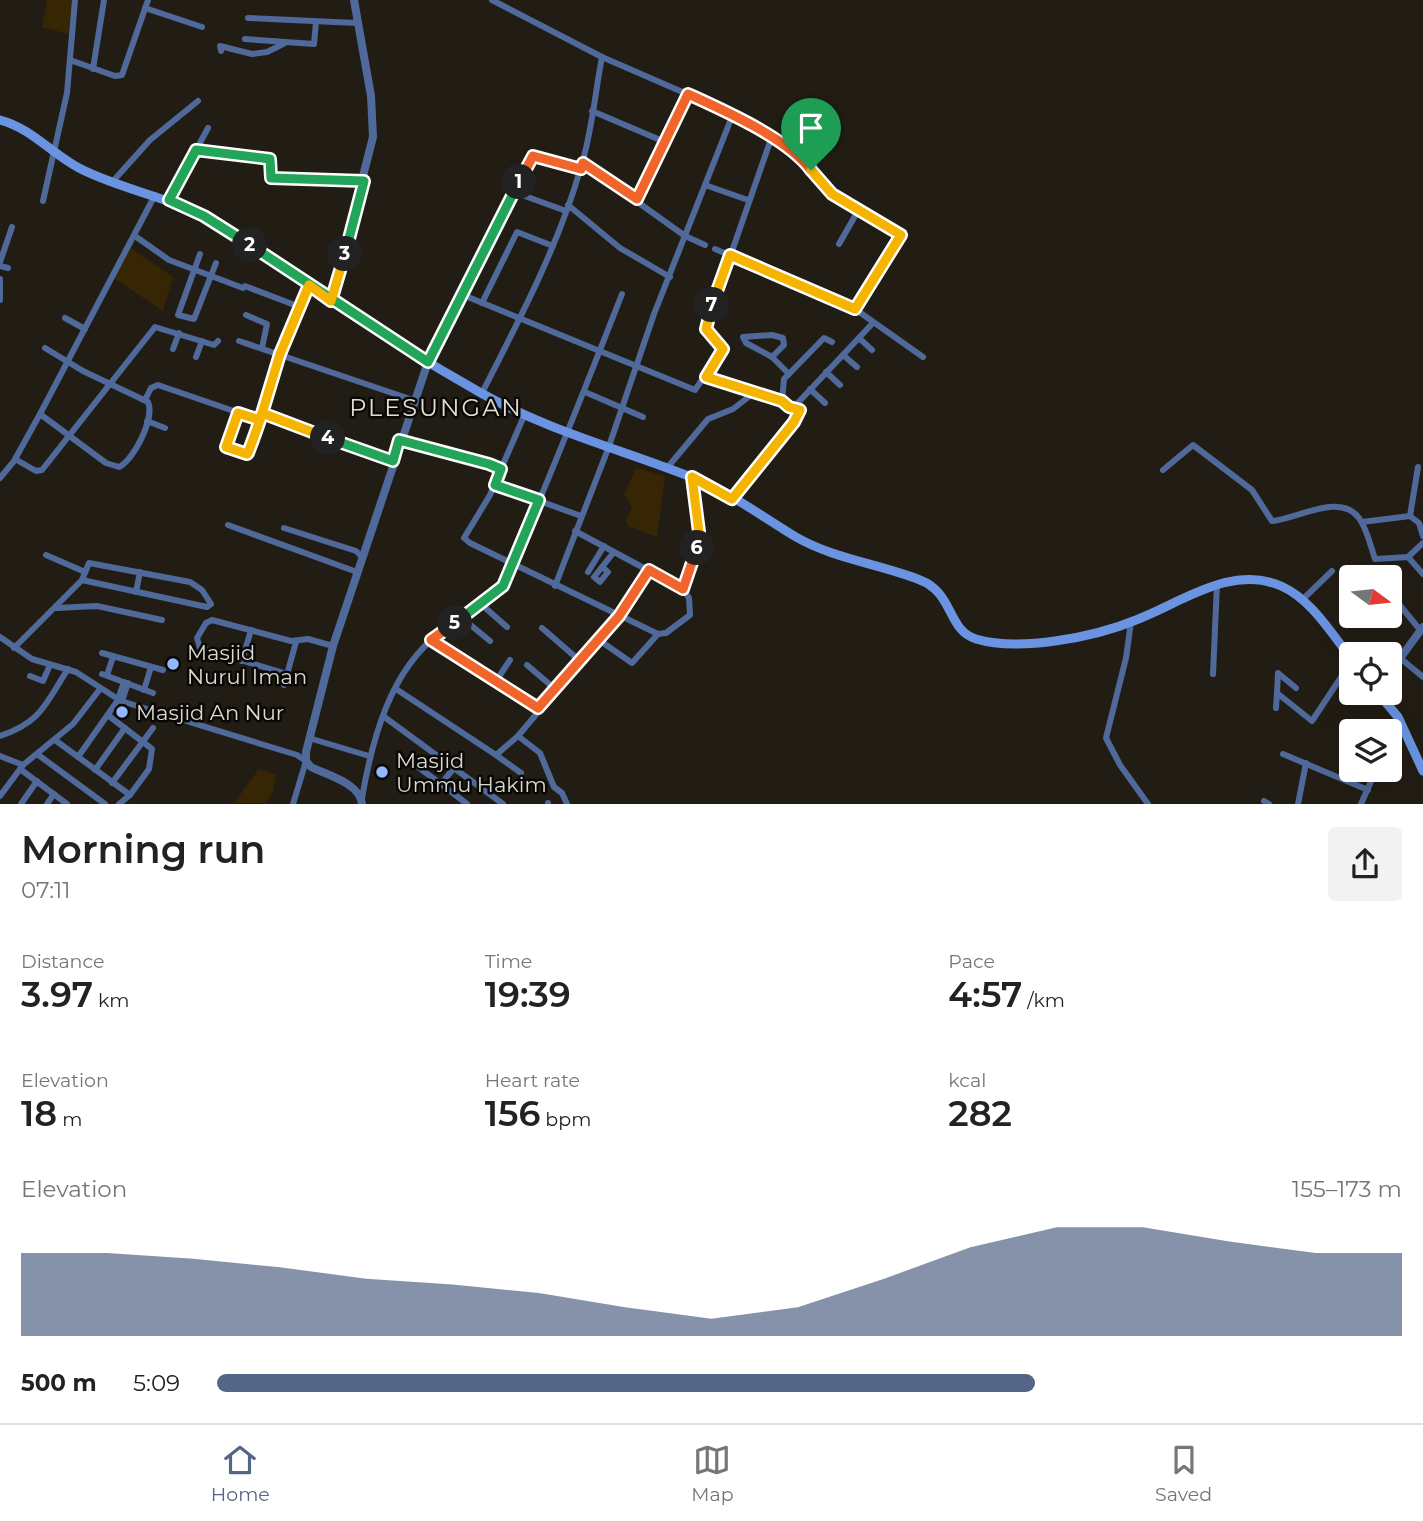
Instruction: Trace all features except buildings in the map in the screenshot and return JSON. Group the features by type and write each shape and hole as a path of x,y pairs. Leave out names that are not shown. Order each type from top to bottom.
{"main road":[{"path":"0,120 33,135 78,167 169,200 214,223 428,362 524,416 608,449 667,468 732,499 798,538 910,577 940,591 959,627 977,639 1028,642 1093,633 1131,622 1217,584 1260,581 1283,587 1302,600 1339,645"},
{"path":"706,377 782,401"},
{"path":"1388,705 1398,718 1422,764"}],"street":[{"path":"43,201 55,152 70,60 75,0"},
{"path":"93,69 104,0"},
{"path":"70,60 115,76 125,71 148,0"},
{"path":"331,301 372,146 373,119 354,0"},
{"path":"492,0 602,57 733,114 799,154 832,194 899,231 901,238 855,309"},
{"path":"145,8 202,27"},
{"path":"248,18 356,23"},
{"path":"245,39 317,45 316,22"},
{"path":"221,51 220,46 260,54 287,42"},
{"path":"482,393 553,246 582,166 602,57"},
{"path":"637,199 688,94"},
{"path":"114,180 150,140 198,102"},
{"path":"592,111 665,142"},
{"path":"555,586 608,449 635,366 733,114"},
{"path":"169,200 208,128"},
{"path":"463,295 692,390 706,377 723,349 706,326 771,139"},
{"path":"196,150 270,159 271,178 364,181"},
{"path":"293,803 306,761 309,738 333,646 413,400 428,362 533,156 582,166 637,199 685,236 705,245"},
{"path":"705,185 748,200"},
{"path":"514,192 567,208 620,248 670,277"},
{"path":"0,478 15,459 40,414 155,195"},
{"path":"839,244 859,209"},
{"path":"8,268 0,264 12,227"},
{"path":"482,303 516,234 522,232 553,246"},
{"path":"135,236 163,257 300,307"},
{"path":"715,249 855,309 923,357"},
{"path":"200,254 176,313 178,316 194,319 216,263"},
{"path":"0,279 0,300"},
{"path":"238,413 226,447 245,454 248,453 261,417 280,354 309,285"},
{"path":"362,801 369,756 396,689 431,640 482,605 503,586 568,434 622,293"},
{"path":"246,315 267,324 262,348"},
{"path":"65,318 85,329"},
{"path":"793,408 871,325"},
{"path":"15,459 36,471 42,470 109,383 158,326 215,345 218,341"},
{"path":"173,349 179,333"},
{"path":"772,357 784,345 783,338 759,335 743,337 746,343 772,357 789,374"},
{"path":"732,499 794,422 800,410 782,401 783,382 824,338 832,342"},
{"path":"859,338 872,350"},
{"path":"196,357 202,341"},
{"path":"239,341 413,400"},
{"path":"40,414 106,463 119,467 127,463 147,421 150,407 145,400 66,362 45,348"},
{"path":"843,355 856,368"},
{"path":"826,372 840,385"},
{"path":"145,400 151,388 158,385 393,461"},
{"path":"810,389 825,402"},
{"path":"585,392 643,417"},
{"path":"667,468 708,419 733,409 755,392"},
{"path":"524,416 495,485 464,538 555,586 658,634"},
{"path":"147,421 165,428"},
{"path":"399,440 501,469"},
{"path":"1163,470 1193,444 1252,490 1272,521 1334,506 1352,512 1362,522 1375,559 1408,557 1423,543"},
{"path":"1409,516 1418,467"},
{"path":"683,589 696,554 699,532 693,482"},
{"path":"495,485 581,516"},
{"path":"1362,522 1409,516 1419,523 1423,536"},
{"path":"228,526 357,572"},
{"path":"284,528 356,551 361,556"},
{"path":"575,531 683,589 689,598 690,615 667,632 658,634 632,663 599,640"},
{"path":"588,572 604,547"},
{"path":"602,567 614,552"},
{"path":"46,555 85,572"},
{"path":"1408,557 1423,573"},
{"path":"14,648 57,608 82,580 92,563 195,584 211,604 207,607 82,580"},
{"path":"496,755 518,736 538,708 619,616 649,570"},
{"path":"1302,600 1332,571"},
{"path":"136,592 140,572"},
{"path":"1213,674 1217,584"},
{"path":"482,605 508,627"},
{"path":"57,608 97,606 162,620"},
{"path":"1402,606 1422,629 1402,655"},
{"path":"462,618 490,641"},
{"path":"287,674 200,648 197,638 206,622 212,620 296,642 308,639 333,646"},
{"path":"1131,622 1126,658 1106,738 1120,765 1148,803"},
{"path":"542,628 580,661"},
{"path":"242,661 251,630"},
{"path":"0,637 32,659 84,675 119,700 285,751 352,787 362,801"},
{"path":"431,640 538,708"},
{"path":"284,685 296,642"},
{"path":"102,653 163,670"},
{"path":"113,657 105,675 153,693"},
{"path":"496,681 510,660"},
{"path":"1402,660 1423,677"},
{"path":"30,676 43,681 50,665"},
{"path":"527,665 555,689"},
{"path":"144,690 151,667"},
{"path":"0,736 23,728 36,719 68,669"},
{"path":"1276,708 1278,673 1296,688"},
{"path":"1277,693 1312,721 1339,679"},
{"path":"78,757 109,716 126,683"},
{"path":"0,796 21,767 77,719 100,689"},
{"path":"396,689 521,773"},
{"path":"109,716 152,749 150,767 130,796 119,803"},
{"path":"383,716 503,803"},
{"path":"95,770 125,728"},
{"path":"113,783 153,728"},
{"path":"518,736 540,753 554,787 562,793 567,803"},
{"path":"309,738 369,756"},
{"path":"55,740 130,796"},
{"path":"37,754 104,803"},
{"path":"1283,754 1368,790"},
{"path":"0,757 21,767 67,803"},
{"path":"410,761 467,803"},
{"path":"1298,803 1306,763"},
{"path":"441,784 454,768"},
{"path":"21,803 37,781"},
{"path":"1361,803 1371,782"},
{"path":"47,803 54,794"}],"shaded area":[{"path":"47,0 73,0 69,34 42,27"},
{"path":"131,248 173,277 163,311 114,278"},
{"path":"636,468 665,476 657,537 628,526 626,520 632,507 624,494"},
{"path":"259,769 276,775 273,791 266,803 234,803"}],"place":[{"name":"Masjid Nurul Iman","path":"173,664"},
{"name":"Masjid An Nur","path":"122,712"},
{"name":"Masjid Ummu Hakim","path":"382,772"}],"district":[{"name":"PLESUNGAN","path":"436,407"}],"route":[{"path":"811,170 799,154 733,114 688,94 637,199 583,163 581,169 533,156 428,362 331,301 309,285 264,253 204,216 169,200 177,180 196,150 270,159 270,178 364,181 331,301 309,285 280,354 260,420 238,413 226,447 247,454 248,453 260,420 262,413 393,461 399,440 495,466 501,469 495,485 539,500 503,586 482,605 431,640 538,708 619,616 649,570 683,589 696,554 699,532 692,477 732,499 794,422 800,410 789,407 782,401 706,377 723,349 723,345 708,332 706,326 730,255 794,285 855,309 900,242 899,231 832,194 811,170"}]}
